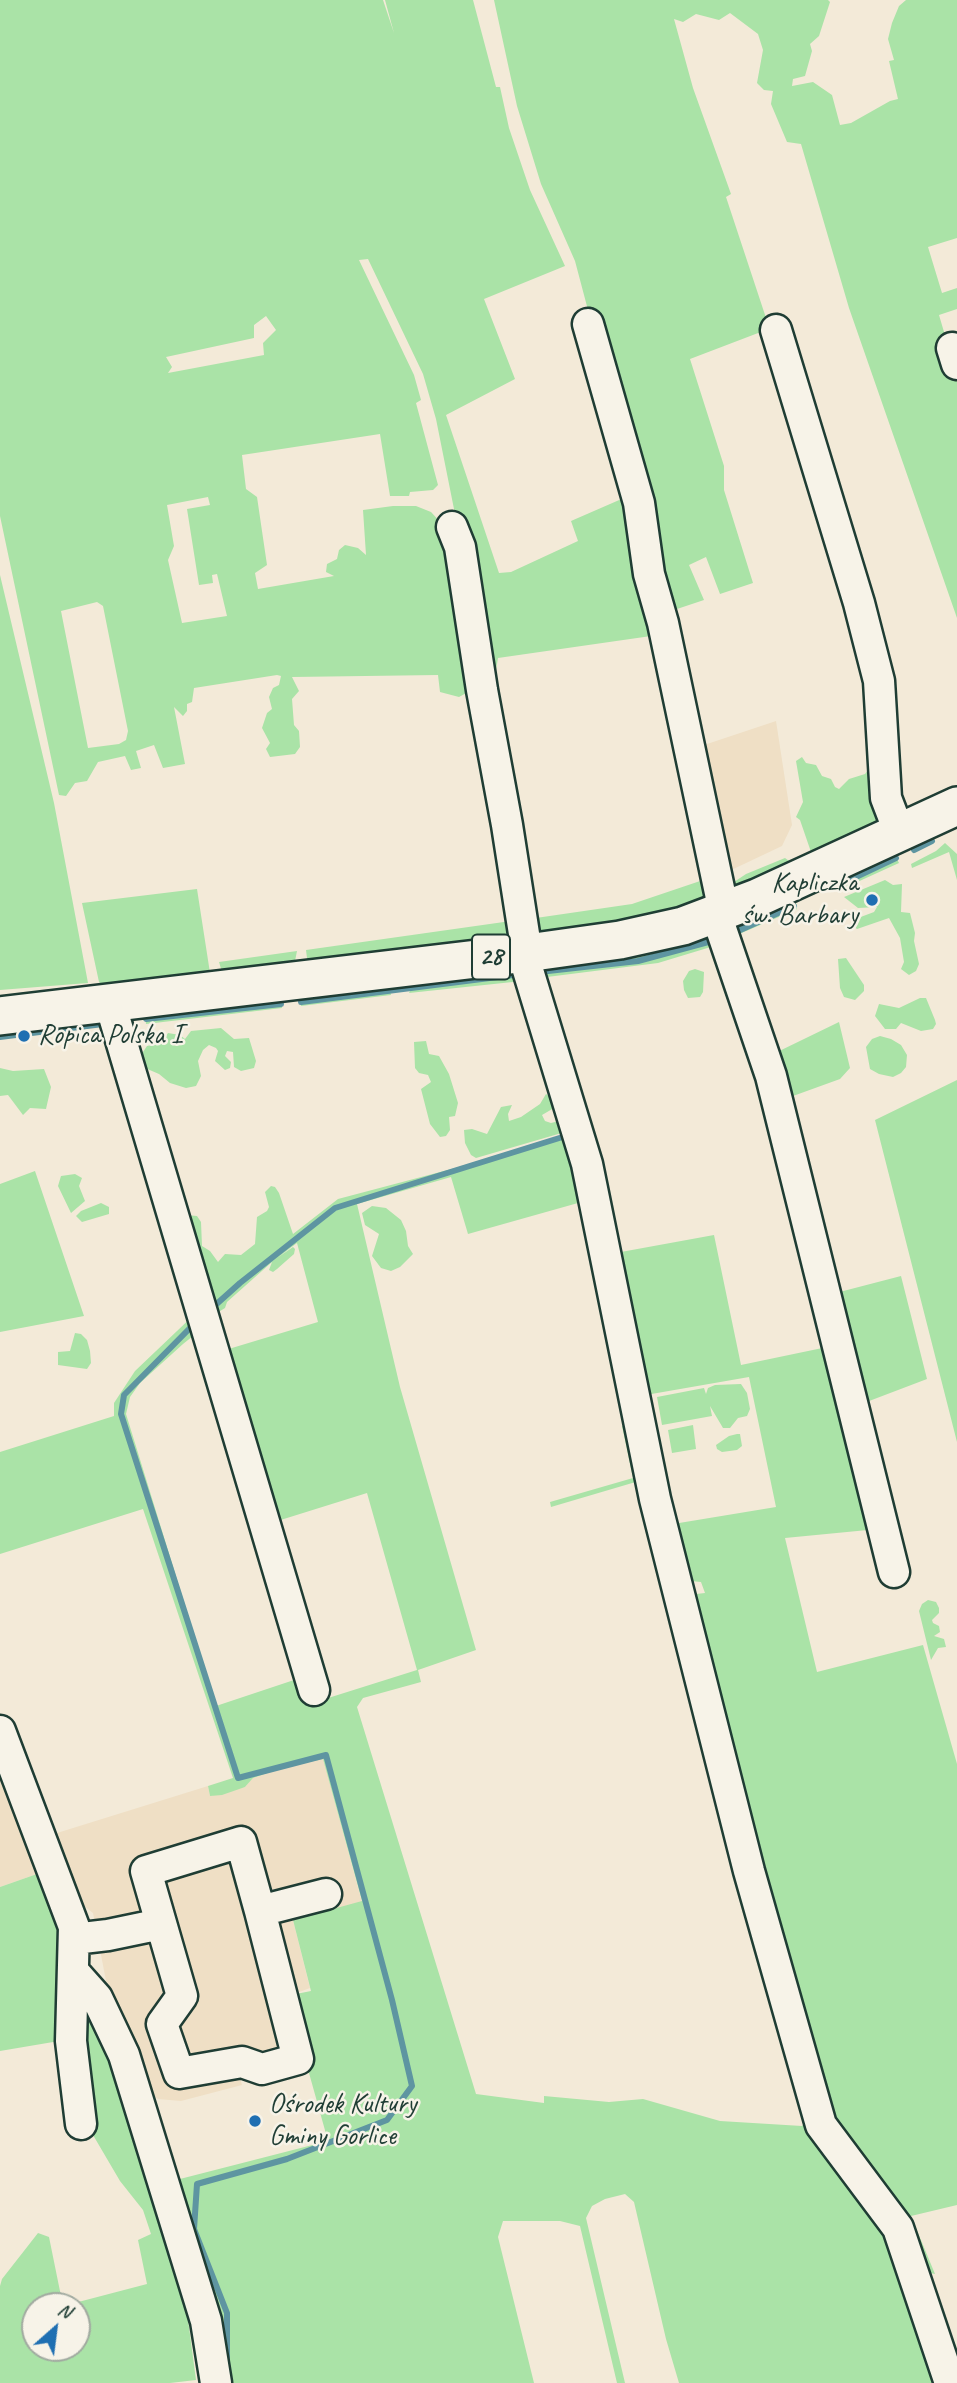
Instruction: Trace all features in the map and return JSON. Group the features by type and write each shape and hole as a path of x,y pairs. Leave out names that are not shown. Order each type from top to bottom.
{"main road":[{"name":"28","path":"0,1016 110,1003 528,966 620,940 683,926 720,913 957,806"}],"street":[{"path":"588,324 639,503 649,574 663,623 720,913 771,1076 894,1572"},
{"path":"776,330 859,603 879,681 886,798 900,832"},
{"path":"452,527 460,547 528,966 587,1164 655,1499 749,1871 821,2125 898,2228 950,2383"},
{"path":"110,1003 314,1690"},
{"path":"0,1731 8,1777 74,1927 71,2041 80,2124"},
{"path":"241,1842 260,1911 298,2059 262,2069 242,2062 179,2073 162,2024 182,1996 146,1871 241,1842"},
{"path":"260,1911 326,1894"},
{"path":"74,1939 161,1924"},
{"path":"73,1971 97,1998 124,2055 206,2321 216,2383"}],"shaded area":[{"path":"776,721 792,825 782,846 725,873 698,747"},
{"path":"323,1758 362,1902 293,1920 310,1988 291,1995 313,2061 240,2078 242,2085 181,2101 158,2099 147,2091 122,2027 118,2006 111,2007 93,1913 79,1902 57,1833 208,1786 210,1796 245,1787 253,1778"},
{"path":"0,1776 37,1874 0,1887"}],"green space":[{"path":"0,0 383,0 394,33 385,0 473,0 496,87 500,87 509,128 530,190 565,266 484,299 515,379 446,415 499,573 511,572 578,541 571,521 633,494 658,635 498,658 496,670 492,672 479,634 436,419 423,374 368,259 359,260 414,375 421,400 416,403 438,485 433,490 410,492 409,496 390,496 380,434 242,455 246,489 257,497 267,565 255,573 258,589 334,576 326,572 327,564 337,559 339,550 345,545 358,548 366,555 363,510 416,506 431,512 443,525 470,691 459,697 440,692 438,675 292,677 299,691 292,699 294,725 299,731 300,747 295,754 270,757 266,749 270,743 262,728 267,713 272,709 269,697 273,688 279,685 281,676 194,688 192,702 187,704 187,711 183,716 174,707 185,764 163,768 154,745 136,751 141,768 131,770 125,756 98,762 87,781 75,783 66,796 59,795 0,516","holes":["266,316 276,330 263,343 264,355 168,373 172,367 166,357 254,338 254,325","208,497 210,505 187,509 199,585 213,583 212,575 217,574 227,616 182,623 168,560 174,546 167,505","97,602 103,606 128,731 126,740 119,744 88,748 61,611"]},
{"path":"494,0 828,0 830,2 819,36 810,44 812,51 805,76 793,79 792,86 813,82 832,95 840,125 851,123 898,99 889,61 894,60 888,39 899,6 906,0 957,0 957,238 928,247 942,293 957,288 957,309 939,315 957,376 957,618 849,308 801,144 787,142 771,104 773,91 764,90 757,83 763,50 758,34 730,13 719,20 696,14 683,22 674,19 693,88 731,194 726,197 769,327 690,359 724,466 724,490 753,583 720,594 706,557 689,565 704,600 668,612 575,261 541,184 517,106"},
{"path":"0,575 54,803 88,983 0,990"},
{"path":"867,754 874,757 887,820 817,857 811,852 800,820 796,817 803,802 796,761 802,757 806,763 816,765 822,776 831,779 839,789 849,779 865,774 871,766 866,759"},
{"path":"945,843 957,854 957,880 949,852 912,868 911,864"},
{"path":"893,851 899,863 842,889 835,877"},
{"path":"785,858 792,863 733,893 728,886 746,874"},
{"path":"712,877 711,902 635,919 539,935 529,919 632,904"},
{"path":"885,880 893,885 902,884 901,912 910,913 919,964 916,971 909,975 901,969 904,962 900,938 889,918 857,929 852,925 858,918 874,912 877,907 858,908 844,897"},
{"path":"197,889 210,973 106,989 99,982 82,903"},
{"path":"789,900 796,903 797,909 737,935 732,926"},
{"path":"518,920 518,936 314,965 307,958 306,950"},
{"path":"712,931 714,946 658,963 539,978 538,966"},
{"path":"297,951 294,966 222,972 219,962"},
{"path":"846,958 864,985 864,991 855,1000 844,997 840,988 838,959"},
{"path":"516,967 522,981 409,993 416,978"},
{"path":"695,969 704,972 703,992 700,997 688,998 683,981 689,971"},
{"path":"389,986 391,995 301,1006 299,993"},
{"path":"281,996 282,1008 146,1024 145,1012"},
{"path":"926,998 936,1024 933,1029 921,1031 901,1023 896,1029 885,1029 875,1016 879,1004 899,1008"},
{"path":"839,1022 850,1068 840,1079 782,1100 769,1056"},
{"path":"221,1028 234,1039 249,1038 256,1061 254,1068 241,1071 234,1067 233,1052 227,1051 225,1056 231,1062 230,1068 225,1070 215,1061 218,1051 209,1045 203,1050 198,1061 201,1076 196,1086 186,1088 170,1083 145,1068 141,1055 147,1046 162,1043 168,1033 180,1035 185,1039 191,1031"},
{"path":"880,1036 901,1045 907,1055 906,1067 893,1077 870,1069 866,1047 872,1039"},
{"path":"426,1041 429,1054 439,1056 449,1074 458,1103 455,1116 449,1117 450,1130 446,1136 440,1137 430,1124 421,1089 431,1082 428,1075 419,1073 415,1068 414,1042"},
{"path":"0,1068 13,1071 44,1069 51,1087 46,1109 30,1108 23,1115 8,1095 0,1096"},
{"path":"957,1080 957,1442 875,1120"},
{"path":"546,1094 554,1100 554,1108 542,1115 545,1121 559,1121 565,1132 476,1158 471,1155 465,1143 464,1130 472,1129 487,1134 501,1107 512,1105 508,1114 509,1121 521,1117 540,1104"},
{"path":"572,1132 585,1193 578,1203 468,1234 451,1177 357,1204 400,1387 476,1650 418,1670 421,1682 363,1698 357,1707 476,2094 544,2103 544,2096 609,2102 643,2099 720,2121 802,2126 804,2123 730,1848 639,1481 551,1507 550,1502 633,1478 622,1426 634,1426 785,2036 901,2259 943,2383 679,2383 634,2202 625,2194 605,2199 592,2206 586,2218 625,2383 617,2383 580,2226 560,2221 503,2221 498,2237 534,2383 218,2383 176,2180 328,2141 309,2073 275,2072 313,2061 291,1995 311,1991 293,1920 362,1901 323,1759 282,1768 253,1778 245,1787 210,1796 208,1786 233,1778 143,1509 0,1554 0,1452 114,1416 114,1403 135,1371 198,1311 203,1328 140,1383 130,1397 126,1414 216,1706 303,1677 325,1699 417,1670 367,1493 271,1523 222,1351 318,1322 297,1243 277,1258 293,1247 295,1249 294,1254 277,1269 273,1272 269,1270 272,1262 227,1302 225,1308 212,1316 186,1215 197,1216 201,1222 202,1246 210,1251 218,1262 225,1254 241,1255 255,1244 257,1217 269,1207 265,1192 271,1186 279,1193 293,1234 338,1199 459,1167"},
{"path":"35,1171 84,1316 0,1332 0,1184"},
{"path":"75,1174 82,1178 79,1186 85,1201 71,1213 58,1186 61,1176"},
{"path":"101,1203 109,1207 109,1214 82,1222 76,1216 81,1211"},
{"path":"372,1206 386,1208 401,1220 413,1254 400,1267 391,1271 381,1268 372,1256 379,1234 365,1225 362,1213"},
{"path":"714,1235 741,1365 832,1346 878,1529 785,1538 817,1672 923,1645 957,1764 957,2205 911,2216 935,2274 925,2272 830,2125 687,1595 705,1593 701,1582 680,1580 667,1525 776,1507 749,1377 640,1396 610,1254"},
{"path":"901,1276 927,1379 856,1406 828,1295"},
{"path":"75,1333 81,1334 87,1340 91,1363 87,1369 58,1365 58,1352 70,1351"},
{"path":"741,1384 747,1393 750,1409 747,1416 738,1418 730,1428 723,1428 710,1406 712,1416 662,1425 657,1397 704,1388 706,1394 708,1388 715,1385"},
{"path":"693,1425 696,1449 672,1453 668,1430"},
{"path":"740,1434 742,1446 737,1450 722,1452 717,1449 716,1445"},
{"path":"928,1600 936,1602 939,1608 939,1613 932,1620 939,1626 940,1632 934,1636 944,1639 946,1647 938,1648 931,1660 919,1611 922,1604"},
{"path":"7,1795 20,1800 67,1937 65,2040 0,2051 0,1887 37,1874"},
{"path":"101,2015 194,2310 187,2312 196,2380 170,2383 0,2383 2,2279 38,2233 49,2237 60,2292 21,2292 21,2362 91,2362 91,2299 147,2284 138,2240 151,2234 143,2210 120,2181 93,2135 84,2095 86,2019"}],"waterway":[{"path":"914,850 932,841"},
{"path":"839,885 896,858"},
{"path":"738,931 794,906"},
{"path":"539,972 638,961 712,941"},
{"path":"301,1002 521,974"},
{"path":"146,1019 281,1004"},
{"path":"0,1037 103,1024"},
{"path":"211,1309 335,1208 569,1135"},
{"path":"192,1326 124,1395 121,1414 238,1778 326,1755 392,2000 412,2086 387,2120 287,2159 197,2184 194,2229 227,2313 227,2364"}],"place":[{"name":"Kapliczka św. Barbary","path":"872,900"},
{"name":"Ropica Polska I","path":"24,1036"},
{"name":"Ośrodek Kultury Gminy Gorlice","path":"255,2121"}]}
